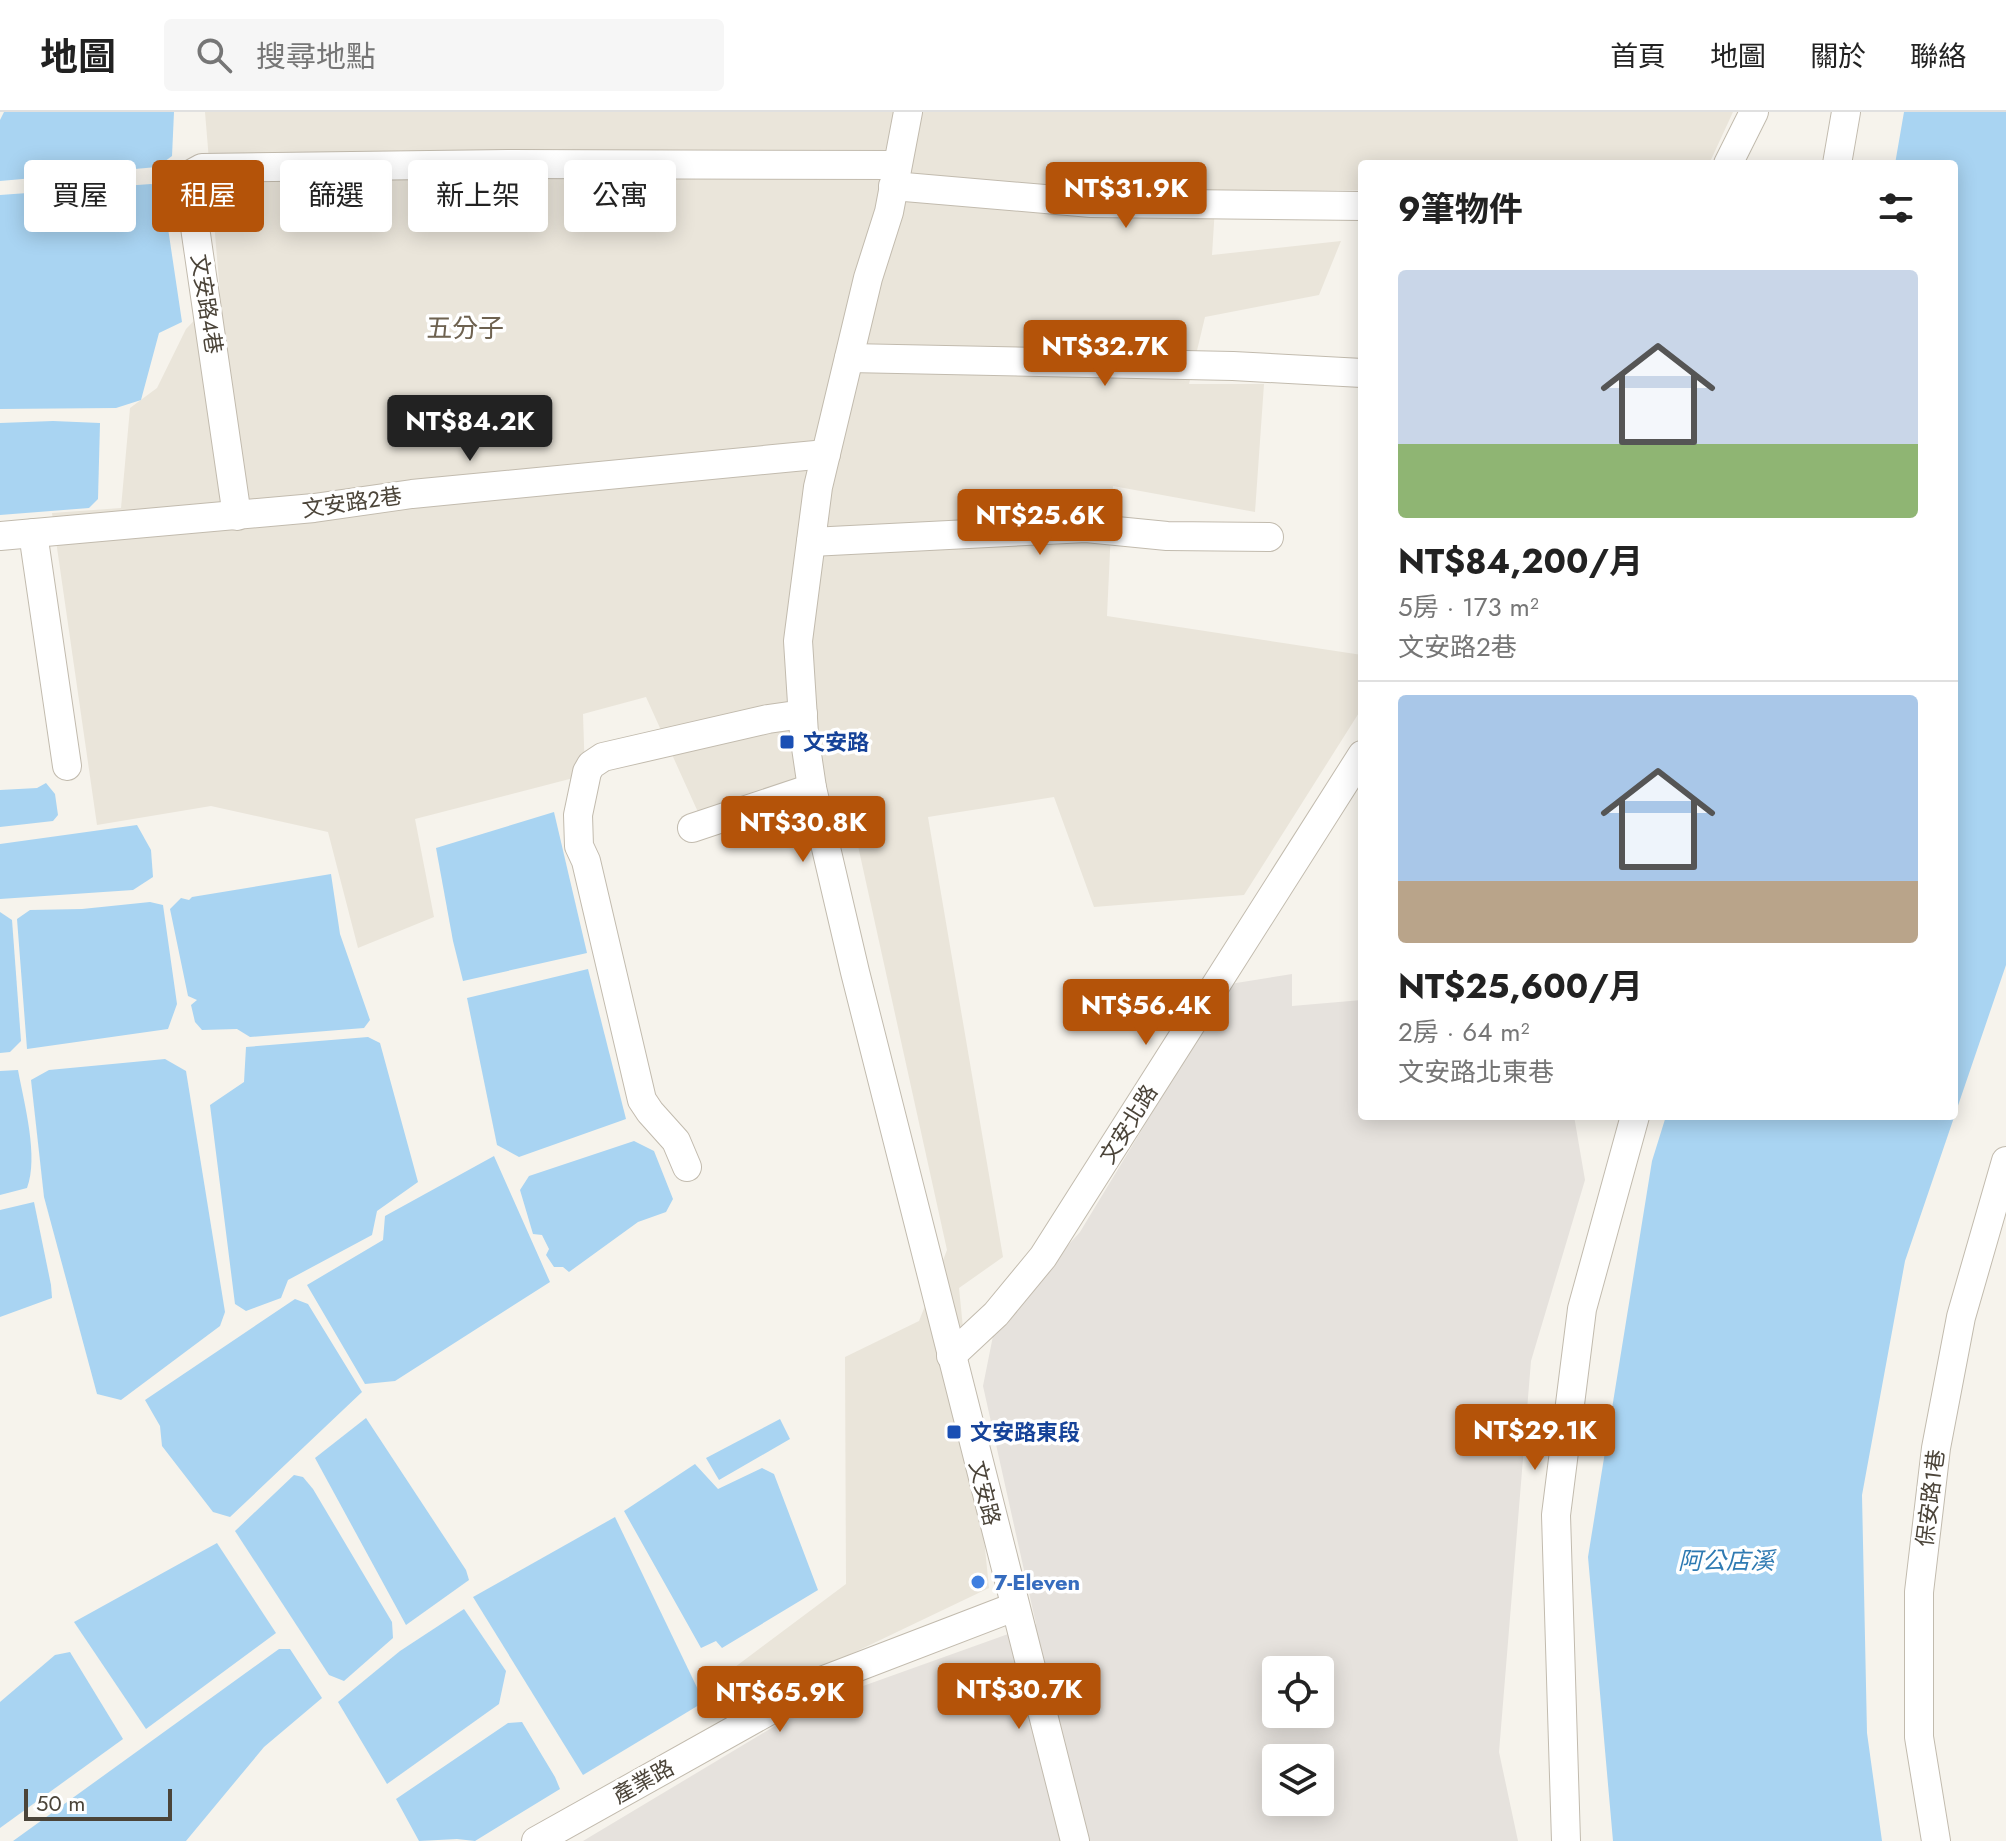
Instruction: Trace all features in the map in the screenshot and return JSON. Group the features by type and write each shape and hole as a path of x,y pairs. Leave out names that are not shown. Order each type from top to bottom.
{"street":[{"name":"文安路","path":"908,112 889,212 868,278 826,454 798,641 803,714 812,788 1014,1607"},
{"path":"1730,160 1754,112"},
{"path":"1838,160 1846,112"},
{"name":"文安路4巷","path":"237,516 189,186 191,174 202,168 508,164 895,176"},
{"path":"895,176 1091,203 1358,206"},
{"path":"849,358 1187,364 1358,373"},
{"name":"文安路2巷","path":"0,536 237,516 412,494 826,454"},
{"path":"811,542 1086,528 1167,536 1269,537"},
{"path":"33,533 67,766"},
{"path":"687,1167 676,1141 642,1100 586,861 579,846 578,815 585,779 591,765 603,757 768,719 803,714"},
{"name":"文安北路","path":"951,1356 996,1314 1043,1257 1358,761"},
{"path":"692,828 780,796 812,788"},
{"path":"1566,1841 1556,1515 1582,1309 1634,1120"},
{"name":"保安路1巷","path":"1936,1841 1919,1737 1919,1592 1936,1448 1961,1317 2006,1161"},
{"path":"1014,1607 1075,1841"},
{"name":"產業路","path":"536,1841 824,1680 1014,1607"}],"shaded area":[{"path":"205,112 1733,112 1711,160 1358,160 1358,190 1216,191 1212,255 1341,241 1319,295 1205,317 1189,384 1264,384 1255,512 1113,486 1107,616 1358,654 1358,714 1244,895 1094,907 1054,797 928,817 1003,1257 959,1288 989,1588 738,1708 731,1670 846,1584 845,1357 919,1321 947,1250 849,805 707,832 646,697 583,714 585,775 415,819 434,917 358,948 328,832 211,806 97,825 52,513 121,508 130,408 157,388 186,329 220,294 215,232 264,232 264,160 209,160"},
{"path":"1292,974 1292,1006 1358,1000 1358,1120 1575,1120 1585,1180 1531,1361 1499,1752 1518,1841 583,1841 810,1705 1036,1624 983,1386 995,1326 1080,1232 1230,984"}],"water":[{"path":"4,112 174,112 172,156 167,160 152,160 152,167 136,169 136,160 24,160 24,179 0,181 0,120"},
{"name":"阿公店溪","path":"1904,112 2006,112 2006,965 1958,1106 1958,160 1896,160"},
{"path":"152,184 152,232 169,232 182,322 159,333 141,400 116,408 0,409 0,195 24,193 24,232 136,232 136,185"},
{"path":"0,423 100,423 98,499 89,508 0,515"},
{"path":"46,783 55,794 58,815 53,821 0,827 0,790 37,788"},
{"path":"554,812 587,953 463,981 436,848"},
{"path":"137,825 151,850 153,877 133,890 0,899 0,844"},
{"path":"331,874 340,934 370,1020 364,1028 250,1037 237,1029 202,1030 195,1022 191,1005 197,1000 188,996 170,909 181,898 189,900 192,897"},
{"path":"150,902 163,905 177,1004 168,1029 27,1049 17,919 30,910 82,909"},
{"path":"0,912 12,920 21,1041 10,1052 0,1053"},
{"path":"588,969 626,1119 519,1157 497,1145 467,998"},
{"path":"368,1037 380,1043 418,1182 377,1211 372,1235 288,1280 281,1298 246,1311 235,1304 210,1105 244,1082 246,1047"},
{"path":"165,1059 186,1071 225,1312 220,1326 121,1400 97,1394 44,1197 31,1080 49,1070"},
{"path":"18,1070 31,1146 30,1175 27,1188 0,1195 0,1071"},
{"name":"阿公店溪","path":"1665,1120 1953,1120 1905,1261 1862,1495 1867,1733 1882,1841 1613,1841 1588,1557 1652,1161"},
{"path":"634,1141 654,1151 673,1199 666,1212 638,1222 569,1272 563,1267 554,1267 546,1255 549,1249 542,1235 533,1234 520,1190 529,1176"},
{"path":"494,1156 550,1282 395,1381 365,1384 307,1285 383,1240 385,1216"},
{"path":"34,1202 52,1298 0,1317 0,1210"},
{"path":"295,1299 308,1304 362,1392 230,1517 213,1512 162,1446 160,1426 145,1400"},
{"path":"366,1418 466,1570 469,1580 406,1625 315,1458"},
{"path":"780,1419 790,1439 719,1480 706,1458"},
{"path":"695,1464 718,1489 762,1468 774,1474 818,1590 722,1648 716,1641 701,1648 624,1511"},
{"path":"294,1475 303,1477 313,1489 392,1622 393,1638 344,1681 329,1675 235,1531"},
{"path":"615,1517 704,1702 583,1775 473,1597"},
{"path":"217,1543 276,1633 146,1729 74,1622"},
{"path":"464,1609 506,1671 499,1704 387,1784 338,1702 400,1651"},
{"path":"279,1649 290,1649 322,1698 264,1747 186,1841 13,1841"},
{"path":"70,1652 123,1739 0,1828 0,1702 55,1655"},
{"path":"522,1722 560,1789 475,1841 419,1841 396,1799 508,1723"}],"place":[{"name":"文安路","path":"787,742"},
{"name":"文安路東段","path":"954,1432"},
{"name":"7-Eleven","path":"978,1582"}],"district":[{"name":"五分子","path":"465,328"}]}
